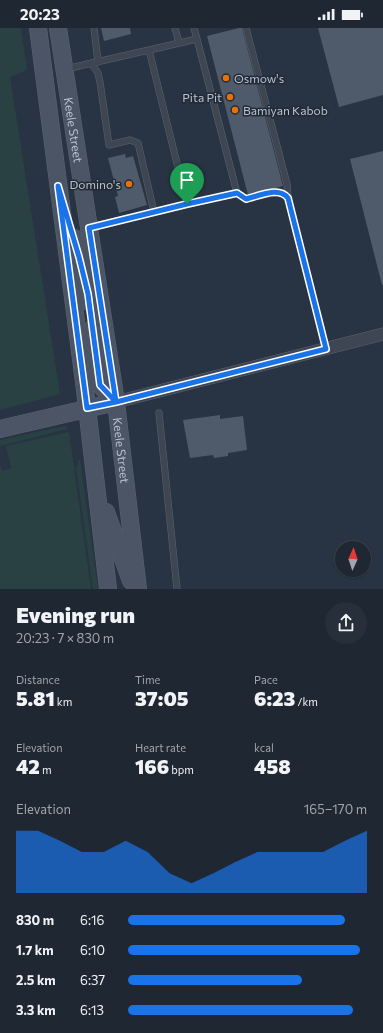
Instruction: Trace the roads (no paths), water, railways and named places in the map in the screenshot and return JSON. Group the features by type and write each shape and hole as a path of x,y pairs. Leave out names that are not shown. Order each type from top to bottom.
{"main road":[{"name":"Keele Street","path":"38,28 87,408 108,589"},
{"name":"Keele Street","path":"58,28 116,402 138,589"},
{"path":"58,186 79,257 88,294 100,385 116,402"},
{"path":"0,429 116,402"},
{"path":"87,408 95,425 106,510 134,589"}],"street":[{"path":"116,402 383,334"}],"lane":[{"path":"94,28 94,62 100,82 109,145 130,140 138,143 154,212"},
{"path":"175,28 179,43"},
{"path":"194,28 237,193 246,199 277,192 285,194 288,198"},
{"path":"246,28 287,184 288,198 326,349"},
{"path":"64,70 196,39"},
{"path":"149,50 187,204"},
{"path":"89,228 237,193"},
{"path":"160,413 177,589"}],"place":[{"name":"Osmow's","path":"226,78"},
{"name":"Pita Pit","path":"230,97"},
{"name":"Bamiyan Kabob","path":"235,110"},
{"name":"Domino's","path":"129,184"}]}
